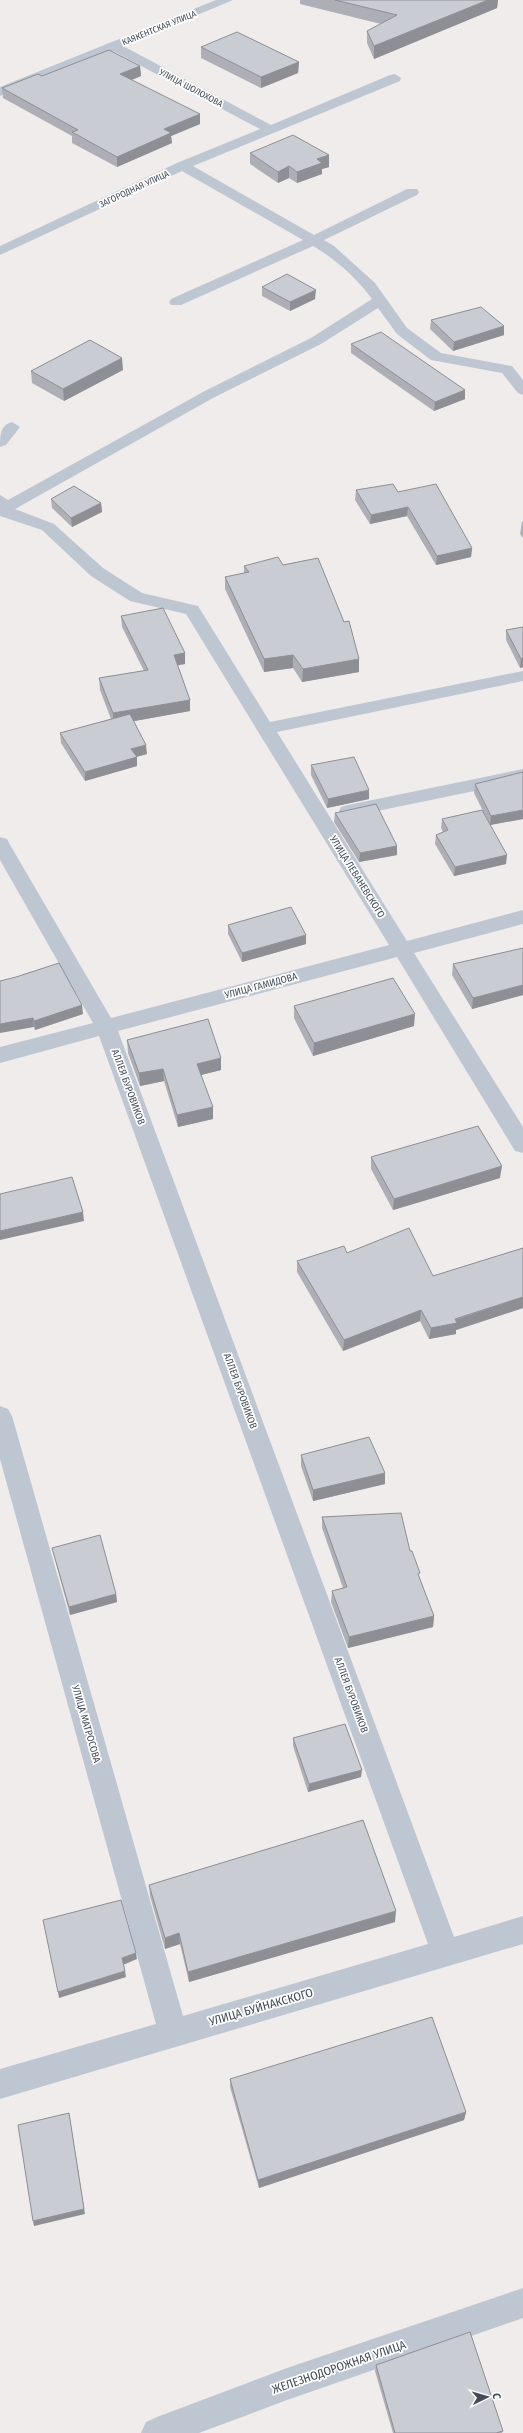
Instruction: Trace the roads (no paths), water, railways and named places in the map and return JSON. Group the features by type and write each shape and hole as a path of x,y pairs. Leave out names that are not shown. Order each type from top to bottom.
{"street":[{"name":"КАЯКЕНТСКАЯ УЛИЦА","path":"0,92 227,0"},
{"name":"УЛИЦА ШОЛОХОВА","path":"113,46 269,129"},
{"name":"ЗАГОРОДНАЯ УЛИЦА","path":"0,250 182,166 395,78"},
{"path":"182,166 329,249 370,286 402,331 436,357 507,369 523,390"},
{"path":"176,302 314,240 412,192"},
{"path":"1,507 208,395 316,341 380,300"},
{"path":"0,442 12,427"},
{"name":"УЛИЦА ЛЕВАНЕВСКОГО","path":"1,507 48,527 97,572 136,597 192,610 264,729 523,1145"},
{"path":"264,729 523,676"},
{"path":"319,817 523,775"},
{"name":"АЛЛЕЯ БУРОВИКОВ","path":"0,844 106,1027 446,1954"},
{"name":"УЛИЦА ГАМИДОВА","path":"0,1055 523,917"},
{"name":"УЛИЦА МАТРОСОВА","path":"0,1416 172,2032"},
{"name":"УЛИЦА БУЙНАКСКОГО","path":"0,2084 172,2032 446,1954 523,1930"},
{"name":"ЖЕЛЕЗНОДОРОЖНАЯ УЛИЦА","path":"157,2433 287,2384 523,2303"}]}
